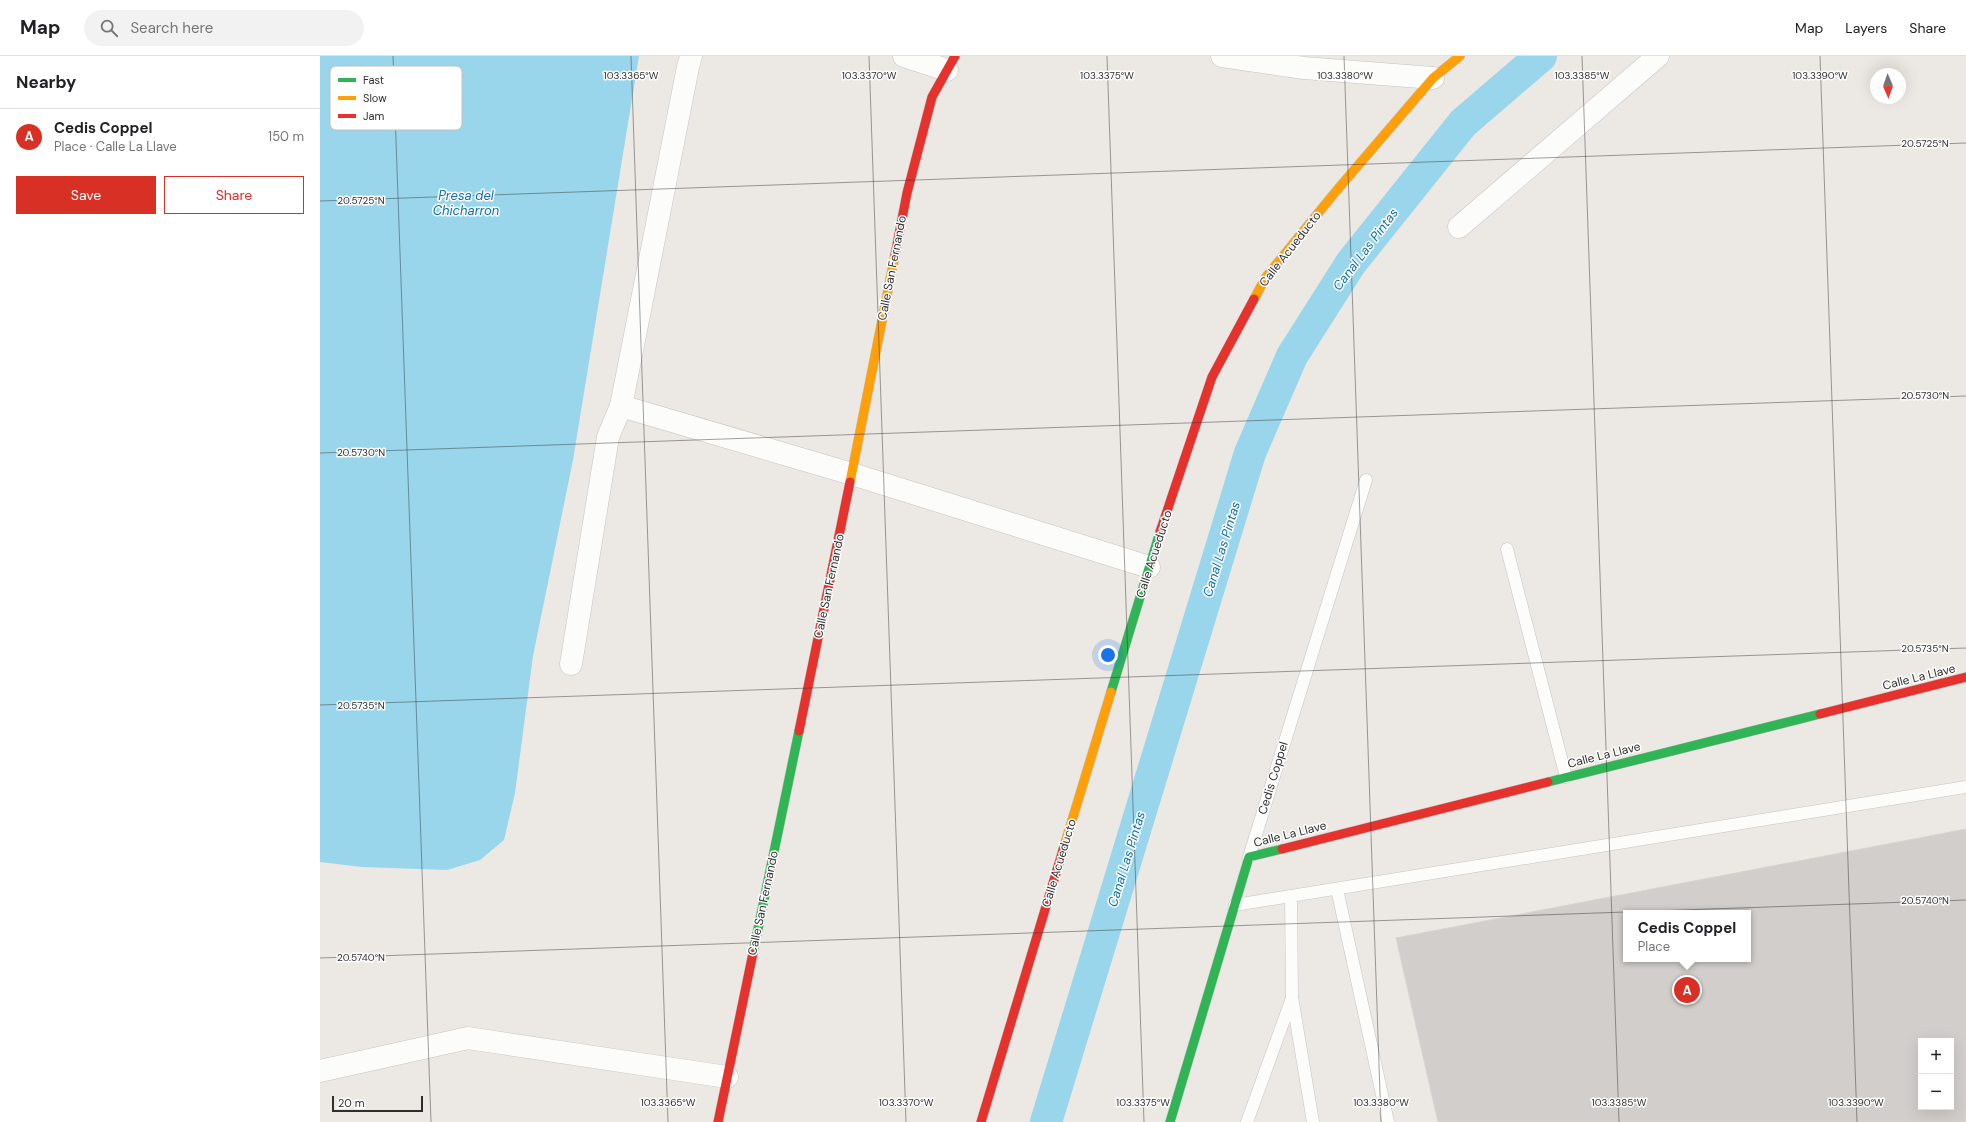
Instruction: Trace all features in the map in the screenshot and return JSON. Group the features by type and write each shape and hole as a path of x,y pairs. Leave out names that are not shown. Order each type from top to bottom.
{"street":[{"path":"571,664 608,437 620,406 691,56"},
{"path":"904,56 951,63"},
{"path":"1222,56 1304,68 1350,64 1433,78"},
{"name":"Calle Acueducto","path":"981,1122 1149,567 1212,377 1266,277 1337,190 1433,78 1460,56"},
{"path":"1459,228 1658,56"},
{"name":"Calle San Fernando","path":"718,1122 852,474 907,193 932,98 951,63"},
{"path":"620,406 852,474 1149,567"},
{"name":"Calle La Llave","path":"1249,857 1966,677"},
{"name":"Cedis Coppel","path":"1170,1122 1249,857"},
{"path":"320,1071 468,1038 727,1077"}],"lane":[{"name":"Cedis Coppel","path":"1249,857 1366,480"},
{"path":"1507,549 1566,778"},
{"path":"1235,905 1966,788"},
{"path":"1337,889 1388,1122"},
{"path":"1291,896 1292,997 1313,1122"},
{"path":"1247,1122 1292,997"}],"water":[{"name":"Presa del Chicharron","path":"320,56 639,56 573,460 533,656 515,793 504,840 480,860 447,870 362,867 320,862"}],"building":[{"path":"1966,829 1966,1122 1438,1122 1396,938"}],"waterway":[{"name":"Canal Las Pintas","path":"1046,1122 1250,453 1292,356 1351,263 1463,123 1541,56"}],"traffic: fast":[{"path":"1111,692 1160,532"},
{"path":"1548,782 1820,714"},
{"path":"753,953 799,731"},
{"path":"1170,1122 1249,857 1282,849"}],"traffic: slow":[{"path":"1254,299 1266,277 1337,190 1433,78 1460,56"},
{"path":"850,482 895,255"},
{"path":"1063,850 1111,692"}],"traffic: jam":[{"path":"895,255 907,193 932,97 955,56"},
{"path":"1160,532 1212,377 1254,299"},
{"path":"799,731 850,482"},
{"path":"1820,714 1966,677"},
{"path":"1282,849 1548,782"},
{"path":"981,1122 1063,850"},
{"path":"718,1122 753,953"}],"place":[{"name":"Cedis Coppel","path":"1687,990"}]}
